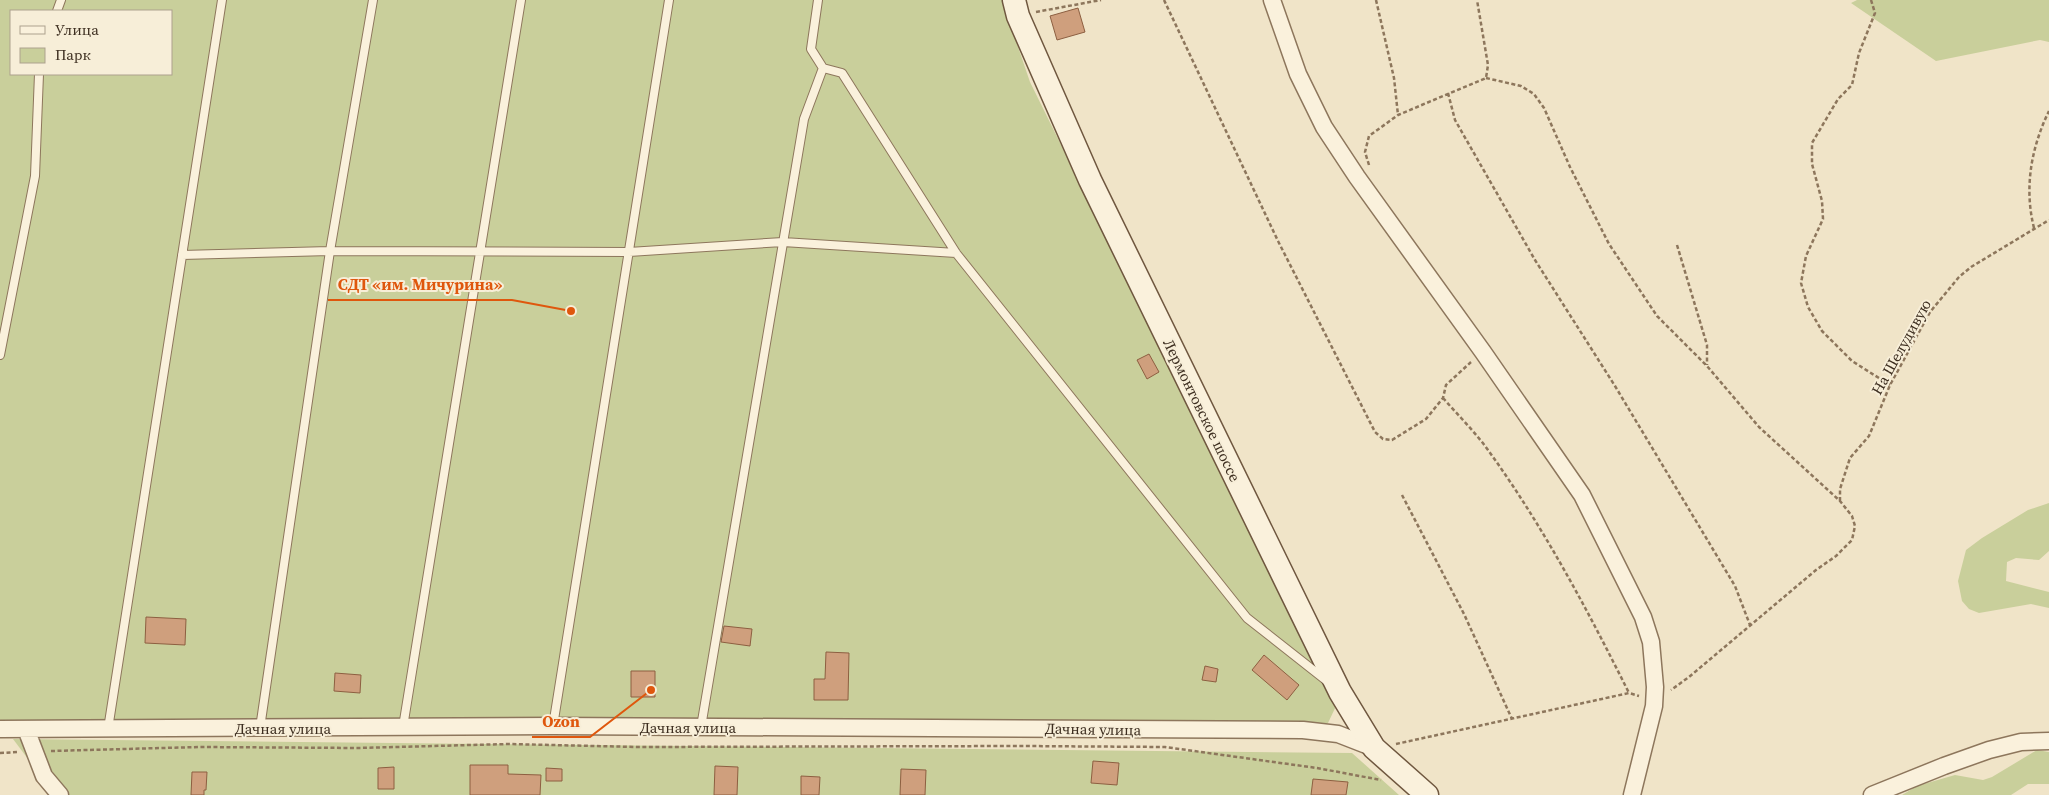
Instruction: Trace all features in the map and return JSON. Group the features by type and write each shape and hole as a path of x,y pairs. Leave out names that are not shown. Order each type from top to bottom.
{"street":[{"path":"1272,0 1298,74 1324,127 1357,177 1483,352 1582,495 1643,617 1651,642 1655,687 1654,706 1632,795"},
{"name":"Лермонтовское шоссе","path":"1016,8 1090,180 1340,692 1374,748 1427,795"},
{"name":"Дачная улица","path":"0,729 553,726 1303,730 1338,734 1374,748"},
{"path":"26,729 44,776 60,795"},
{"path":"1872,795 1989,750 2022,742 2049,741"}],"lane":[{"path":"108,728 222,0"},
{"path":"260,728 330,251 373,0"},
{"path":"403,727 521,0"},
{"path":"553,726 668,0"},
{"path":"818,0 811,49 823,68 842,73 956,253 1247,618 1340,692"},
{"path":"700,727 804,119 823,68"},
{"path":"0,355 35,176 39,75"},
{"path":"182,255 330,251 628,252 782,242 956,253"}],"path":[{"path":"1016,8 1100,0"},
{"path":"1164,0 1282,250 1375,432 1383,439 1392,440 1426,419 1443,398 1446,385 1483,352"},
{"path":"1376,0 1394,78 1398,115"},
{"path":"1477,0 1488,65 1486,78"},
{"path":"1870,0 1875,13 1859,53 1852,85 1838,99 1812,143 1812,164 1822,201 1823,219 1806,256 1801,283 1808,307 1822,331 1852,361 1890,385"},
{"path":"1371,171 1365,152 1369,136 1398,115 1486,78 1521,86 1534,94 1544,108 1570,167 1608,244 1657,316 1707,366"},
{"path":"1448,93 1455,120 1535,260 1615,386 1735,586 1750,626"},
{"path":"2034,228 2028,192 2031,162 2049,111"},
{"name":"На Шелудивую","path":"1707,366 1759,427 1840,501 1840,489 1850,458 1869,436 1890,385 1930,312 1959,277 1988,255 2014,242 2049,220"},
{"path":"1677,245 1707,345 1707,366"},
{"path":"1443,398 1487,448 1536,522 1586,608 1629,692"},
{"path":"1402,495 1464,614 1512,719"},
{"path":"0,753 199,747 358,748 509,744 638,747 1165,747 1318,768 1387,782"}],"green space":[{"path":"0,0 1002,0 1030,82 1337,704 1328,723 678,718 0,721"},
{"path":"1857,0 2049,0 2049,42 2040,40 1936,61 1851,3"},
{"path":"2049,503 2049,551 2039,560 2016,558 2007,562 2006,581 2049,592 2049,608 2031,604 1979,613 1969,609 1962,601 1958,581 1966,550 2028,510"},
{"path":"13,739 1352,753 1399,795 55,795"},
{"path":"2037,750 2049,752 2049,784 2028,784 2011,795 1902,795 1917,786 1955,775 1983,780 1992,777"}],"building":[{"path":"1078,8 1085,32 1057,40 1050,16"},
{"path":"1149,354 1159,372 1147,379 1137,360"},
{"path":"146,617 186,619 185,645 145,643"},
{"path":"724,626 752,629 750,646 721,642"},
{"path":"826,652 849,653 848,700 814,700 814,679 825,679"},
{"path":"1264,655 1299,685 1287,700 1252,670"},
{"path":"1205,666 1218,669 1216,682 1202,680"},
{"path":"631,671 655,671 655,697 631,697"},
{"path":"335,673 361,675 360,693 334,691"},
{"path":"1093,761 1119,763 1117,785 1091,783"},
{"path":"470,765 508,765 508,774 541,775 540,795 470,795"},
{"path":"715,766 738,767 737,795 714,795"},
{"path":"394,767 394,789 378,789 378,768"},
{"path":"546,768 562,769 562,781 546,781"},
{"path":"901,769 926,770 925,795 900,795"},
{"path":"192,772 207,772 204,795 191,795"},
{"path":"801,776 820,777 819,795 801,795"},
{"path":"1313,779 1348,782 1346,795 1311,795"}],"place":[{"name":"СДТ «им. Мичурина»","path":"571,311"},
{"name":"Ozon","path":"651,690"}]}
